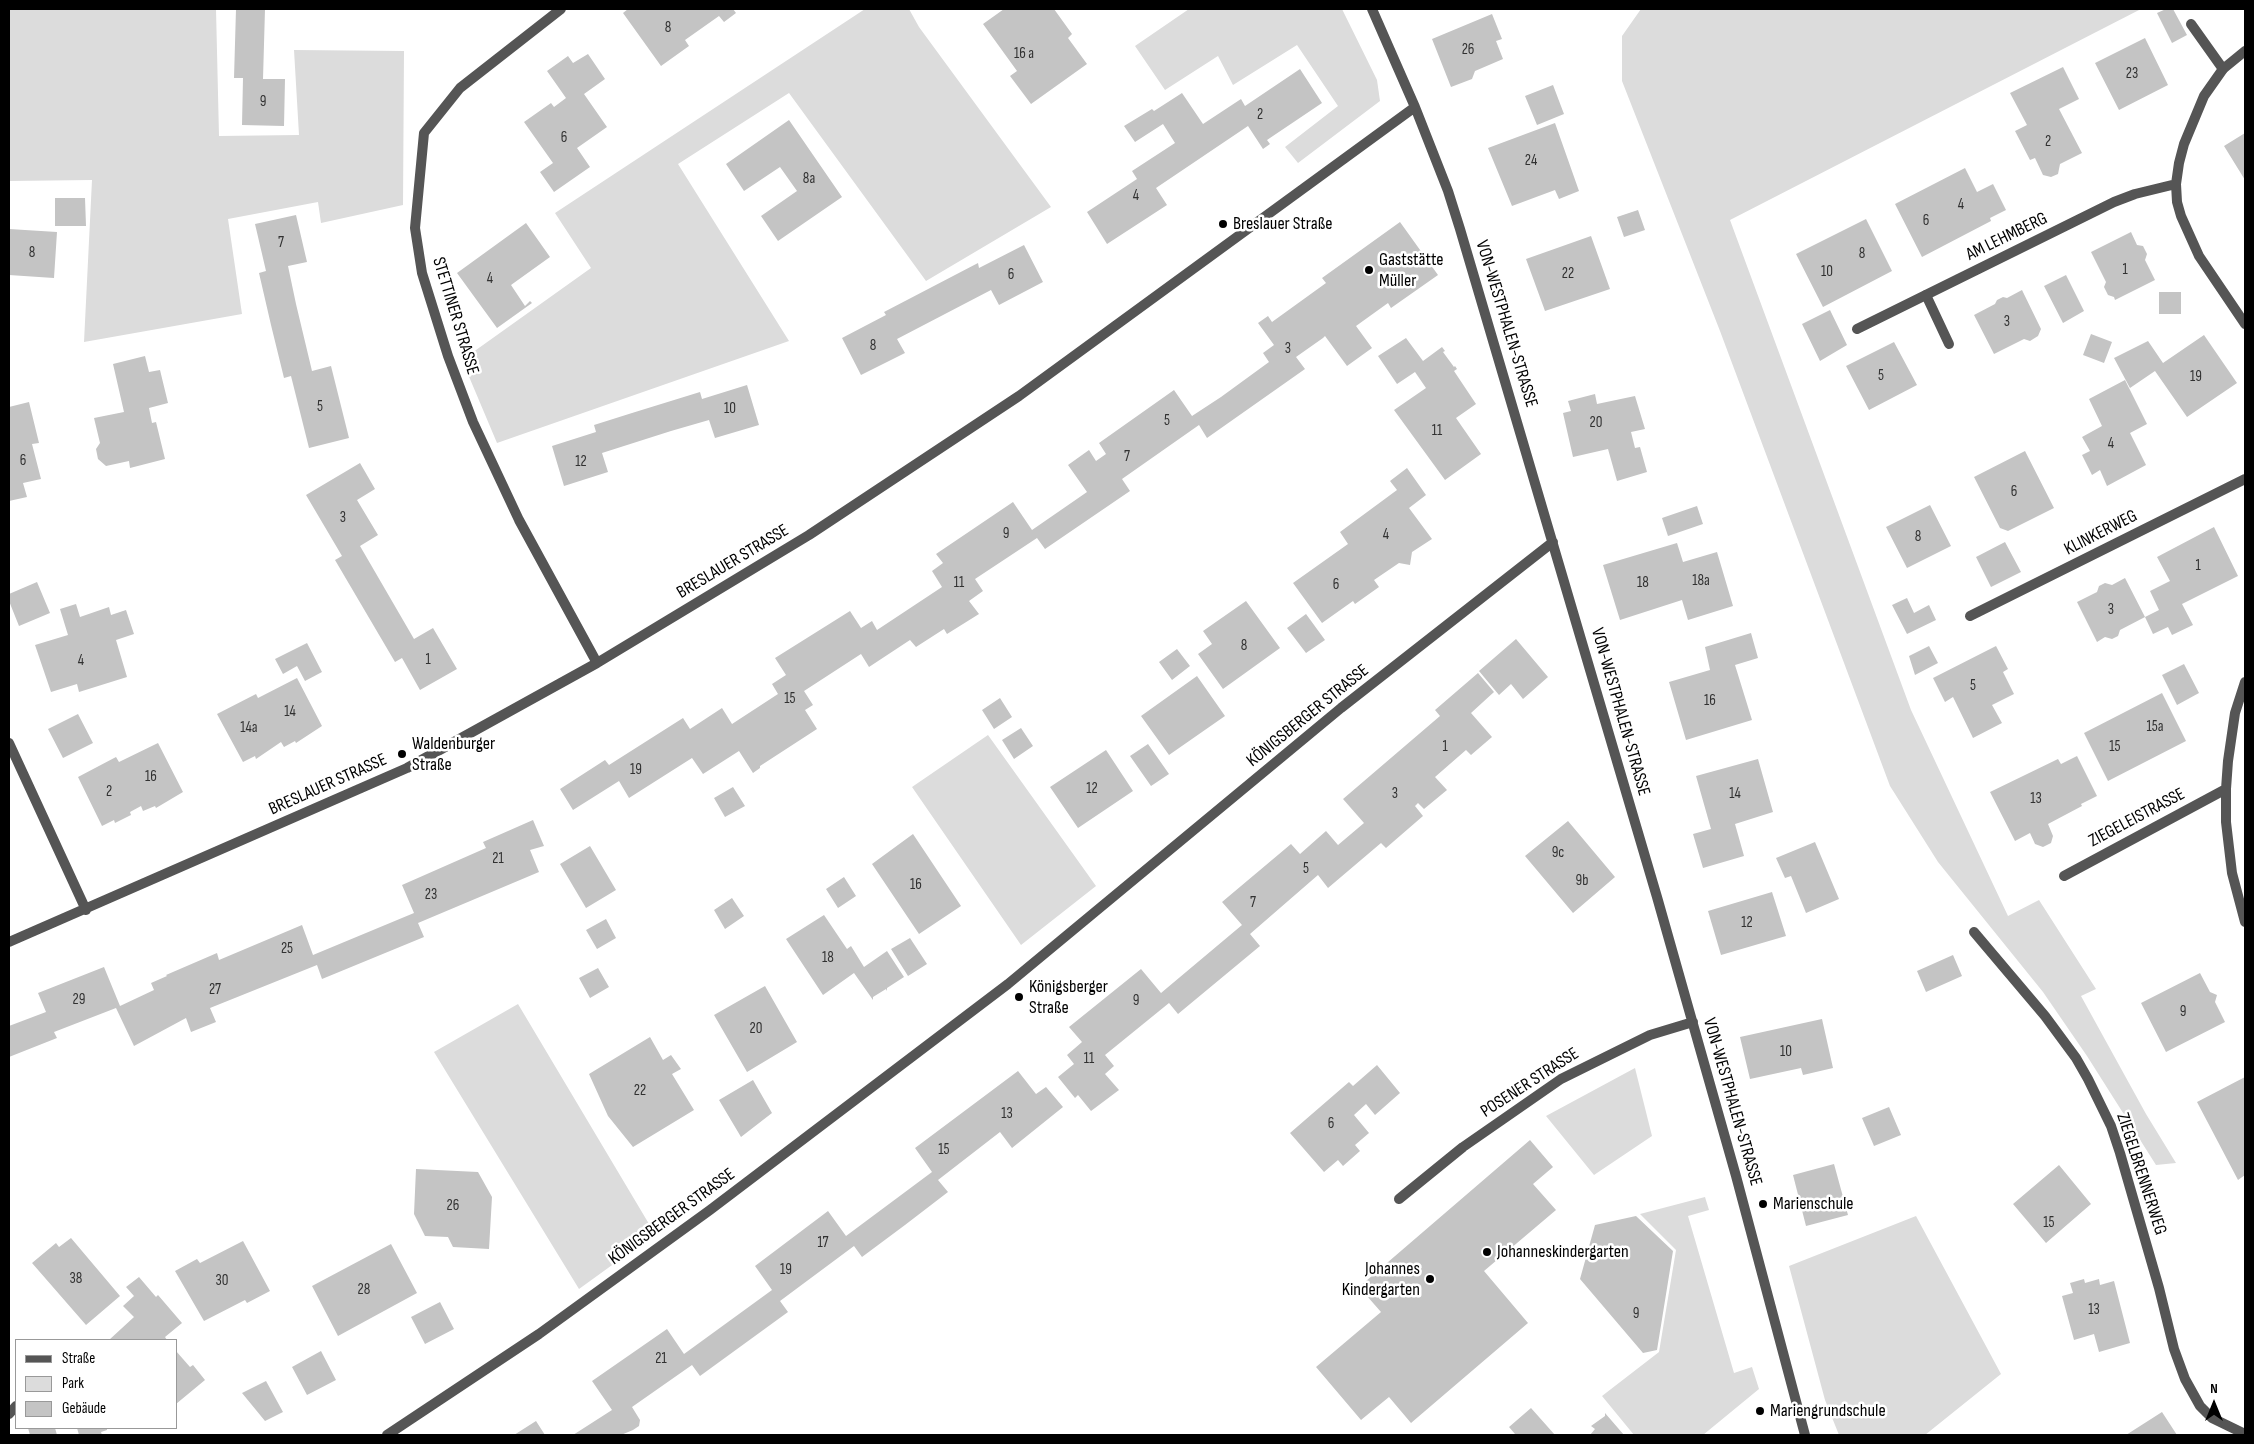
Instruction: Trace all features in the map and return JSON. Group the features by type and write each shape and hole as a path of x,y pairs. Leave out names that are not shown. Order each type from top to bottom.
{"street":[{"name":"STETTINER STRASSE","path":"561,9 460,88 424,133 416,228 422,273 448,356 473,422 519,520 598,663"},
{"name":"VON-WESTPHALEN-STRASSE","path":"1372,9 1415,107 1442,175 1460,229 1693,1022 1805,1435"},
{"path":"2191,24 2223,69"},
{"path":"2245,51 2223,69 2204,96 2179,162 2176,184 2177,202 2188,235 2198,256 2245,324"},
{"name":"BRESLAUER STRASSE","path":"9,942 86,910 407,768 598,663 809,534 1018,396 1415,107"},
{"name":"AM LEHMBERG","path":"1857,329 2114,202 2135,194 2176,184"},
{"path":"1926,295 1949,344"},
{"name":"KLINKERWEG","path":"1970,616 2245,479"},
{"name":"KÖNIGSBERGER STRASSE","path":"387,1435 539,1334 703,1216 1008,984 1341,708 1553,542"},
{"path":"2245,682 2235,713 2226,789 2229,855 2238,900 2245,922"},
{"path":"9,743 86,910"},
{"name":"ZIEGELEISTRASSE","path":"2064,876 2226,789"},
{"name":"ZIEGELBRENNERWEG","path":"1974,932 2044,1016 2076,1058 2088,1078 2111,1126 2120,1153 2160,1288 2174,1349 2185,1379 2200,1406 2212,1418 2245,1434"},
{"name":"POSENER STRASSE","path":"1399,1199 1463,1147 1561,1079 1650,1035 1693,1022"}],"green space":[{"path":"216,9 219,136 299,135 294,50 404,51 403,205 321,223 318,202 228,219 242,314 84,342 92,180 9,181 9,10"},
{"path":"865,9 909,9 919,27 1051,207 926,281 789,93 678,164 789,341 497,443 462,360 591,268 555,213"},
{"path":"1189,9 1342,9 1377,80 1380,101 1298,163 1285,147 1338,106 1297,45 1233,85 1218,56 1165,90 1135,46"},
{"path":"1641,9 2141,9 1730,220 1911,710 2008,916 2039,900 2096,989 2081,996 2146,1114 2176,1163 2156,1165 2087,1056 2043,992 1938,862 1890,786 1720,331 1622,81 1622,36"},
{"path":"988,735 1096,886 1021,945 912,787"},
{"path":"518,1004 655,1234 579,1289 434,1052"},
{"path":"1635,1068 1652,1136 1594,1175 1546,1116"},
{"path":"1705,1197 1709,1210 1688,1216 1734,1373 1752,1367 1759,1389 1703,1435 1634,1435 1602,1396 1659,1352 1676,1250 1640,1214"},
{"path":"1916,1216 2001,1374 1925,1435 1839,1435 1825,1400 1789,1266"}],"building":[{"path":"236,9 265,9 263,79 285,79 284,126 242,125 243,78 234,78"},
{"path":"628,9 733,9 736,13 724,22 719,16 685,40 689,46 661,66 623,13"},
{"path":"1004,9 1054,9 1072,34 1068,38 1087,64 1031,104 1010,76 1017,71 983,24"},
{"path":"2166,9 2173,9 2187,35 2172,43 2157,13"},
{"path":"1492,14 1502,39 1496,41 1503,59 1475,71 1472,79 1451,87 1432,39"},
{"path":"2145,38 2168,85 2119,110 2095,63"},
{"path":"588,54 605,79 584,94 607,127 577,148 590,167 554,192 540,172 553,163 524,122 551,103 554,107 566,98 547,71 568,56 573,63"},
{"path":"2063,67 2079,99 2059,109 2082,153 2060,164 2058,174 2051,177 2043,175 2035,158 2030,160 2015,131 2027,125 2010,93"},
{"path":"1300,69 1322,103 1267,140 1270,144 1263,149 1248,126 1156,188 1167,205 1107,244 1087,212 1137,179 1132,171 1175,143 1163,124 1135,142 1124,126 1152,109 1154,111 1182,93 1203,124 1241,99 1245,106"},
{"path":"1553,85 1564,114 1537,125 1525,96"},
{"path":"789,120 842,197 778,241 761,216 797,191 780,167 744,191 726,164"},
{"path":"1555,123 1579,191 1559,199 1555,190 1512,206 1488,148"},
{"path":"2245,133 2245,180 2224,146"},
{"path":"1965,168 1977,192 1993,184 2006,210 1990,218 1991,221 1922,257 1895,204"},
{"path":"55,198 85,198 86,226 55,226"},
{"path":"1638,210 1645,230 1624,237 1617,217"},
{"path":"296,215 307,262 288,266 296,304 312,371 331,366 349,438 309,448 291,376 284,378 271,325 259,273 266,271 255,224"},
{"path":"1866,219 1892,271 1823,307 1796,254"},
{"path":"1400,222 1438,275 1391,308 1388,303 1356,326 1372,348 1347,366 1325,336 1296,357 1305,369 1207,438 1199,425 1122,479 1130,491 1045,549 1037,538 975,579 983,591 969,601 979,614 947,634 944,629 916,647 910,640 869,667 861,654 804,691 813,705 805,710 817,729 760,766 753,773 739,751 703,774 692,758 629,798 619,781 573,810 560,789 605,760 609,765 683,718 690,729 722,708 732,724 778,694 772,684 786,675 775,658 850,611 861,628 872,621 877,630 942,587 932,571 943,563 936,554 1013,502 1032,530 1087,492 1068,465 1089,450 1096,461 1106,454 1099,443 1174,390 1192,416 1221,397 1269,362 1263,353 1274,345 1258,323 1268,316 1272,322 1326,283 1322,278"},
{"path":"526,223 550,257 511,285 525,306 530,301 532,303 497,328 457,273"},
{"path":"9,229 57,232 54,278 9,275"},
{"path":"2131,232 2137,245 2143,246 2147,254 2145,260 2155,280 2115,300 2114,297 2108,295 2104,287 2106,282 2091,252"},
{"path":"1591,236 1610,289 1545,311 1526,259"},
{"path":"1024,245 1043,282 999,305 991,290 897,339 905,353 861,375 842,338 886,315 884,312 978,263 979,268"},
{"path":"2066,275 2084,311 2063,323 2044,286"},
{"path":"2022,290 2041,329 2038,336 2030,341 2024,339 1994,354 1974,315 1995,304 1997,300 2003,297 2007,298"},
{"path":"2159,292 2181,292 2181,314 2159,314"},
{"path":"1830,310 1847,345 1820,361 1802,324"},
{"path":"2091,334 2112,342 2104,363 2083,355"},
{"path":"2204,335 2237,383 2187,417 2155,371 2130,388 2114,358 2148,341 2163,363"},
{"path":"1406,338 1423,361 1442,347 1445,351 1443,352 1457,369 1454,371 1476,404 1456,418 1481,454 1445,480 1394,410 1426,388 1415,372 1397,384 1378,356"},
{"path":"1894,342 1917,385 1869,410 1846,366"},
{"path":"145,356 149,372 160,370 168,403 149,408 152,423 156,422 165,459 130,468 129,461 106,466 98,459 96,449 100,443 94,418 124,412 113,364"},
{"path":"2125,380 2147,424 2130,433 2146,465 2107,486 2100,470 2092,475 2082,455 2090,451 2082,437 2102,426 2089,399"},
{"path":"747,385 759,425 715,438 709,420 671,431 602,453 608,472 564,486 552,446 596,432 594,425 632,413 700,392 702,399"},
{"path":"1595,394 1597,404 1635,396 1645,429 1631,432 1635,448 1640,447 1647,472 1617,481 1608,449 1573,457 1563,413 1571,411 1568,401"},
{"path":"29,402 39,443 32,444 41,479 23,483 27,497 9,501 9,407"},
{"path":"2025,451 2054,508 2008,531 2000,528 1974,477"},
{"path":"360,463 375,489 357,500 378,535 360,546 414,639 433,628 457,669 420,690 402,658 395,662 335,560 342,556 306,495"},
{"path":"1407,468 1426,495 1409,508 1432,539 1412,552 1410,565 1399,563 1374,580 1379,587 1355,604 1353,601 1322,623 1293,583 1348,544 1340,532 1397,490 1390,481"},
{"path":"1930,505 1951,546 1907,568 1886,527"},
{"path":"1697,506 1703,524 1668,536 1662,518"},
{"path":"2214,527 2238,576 2182,604 2193,625 2172,635 2168,627 2153,634 2145,617 2159,610 2150,591 2170,581 2157,557"},
{"path":"2005,542 2021,572 1991,587 1976,557"},
{"path":"1677,543 1683,562 1717,552 1733,606 1688,620 1682,600 1620,620 1603,565"},
{"path":"2125,578 2145,617 2120,630 2118,636 2112,639 2105,637 2097,642 2077,602 2097,592 2099,586 2105,583 2112,585"},
{"path":"37,582 50,613 19,626 9,601 9,594"},
{"path":"1907,598 1914,613 1929,605 1936,620 1907,634 1892,605"},
{"path":"1246,601 1280,648 1223,689 1198,654 1212,644 1203,631"},
{"path":"76,604 80,617 109,607 111,615 126,610 134,634 116,640 127,677 79,692 77,684 51,692 35,645 68,635 60,609"},
{"path":"1306,614 1325,640 1306,653 1287,628"},
{"path":"1751,633 1758,658 1735,665 1752,720 1686,740 1669,682 1710,670 1705,647"},
{"path":"1516,639 1548,677 1523,699 1511,684 1499,695 1479,671"},
{"path":"307,643 322,672 305,681 297,666 283,674 275,659"},
{"path":"1929,646 1938,663 1915,675 1909,656"},
{"path":"1996,646 2008,669 2003,672 2014,694 1992,705 2002,723 1973,738 1953,697 1945,702 1933,678"},
{"path":"1177,649 1190,666 1172,680 1159,662"},
{"path":"2184,664 2199,693 2177,705 2162,675"},
{"path":"1478,673 1494,692 1471,713 1492,737 1471,755 1466,750 1435,777 1447,790 1424,809 1418,803 1415,806 1423,816 1386,848 1381,843 1328,888 1318,875 1250,934 1260,946 1178,1014 1169,1003 1105,1055 1114,1066 1105,1074 1119,1090 1091,1111 1078,1095 1075,1098 1058,1077 1074,1064 1067,1055 1082,1042 1069,1027 1141,969 1161,993 1242,925 1222,902 1291,844 1300,854 1326,831 1338,845 1364,823 1343,799 1440,716 1435,710"},
{"path":"1197,676 1225,716 1169,755 1141,716"},
{"path":"297,678 322,726 296,743 295,741 284,747 281,742 256,759 255,756 243,762 217,714 256,694 258,698"},
{"path":"2162,693 2186,741 2108,781 2084,733"},
{"path":"1000,698 1012,717 994,729 982,710"},
{"path":"78,714 93,743 63,758 48,729"},
{"path":"1021,728 1033,746 1014,759 1002,740"},
{"path":"158,743 183,792 156,808 155,806 143,811 141,806 130,812 131,815 115,823 114,820 102,826 78,777 116,757 119,762"},
{"path":"1148,744 1169,774 1151,786 1130,756"},
{"path":"1106,750 1133,791 1078,828 1050,787"},
{"path":"2077,756 2097,796 2048,824 2053,836 2051,843 2043,847 2035,844 2030,833 2015,841 1990,792 2058,759 2061,764"},
{"path":"1758,759 1773,812 1735,824 1744,856 1703,868 1693,834 1711,829 1696,776"},
{"path":"733,787 745,806 725,817 714,798"},
{"path":"533,820 544,846 530,850 539,872 418,923 424,937 322,979 317,965 210,1008 216,1022 191,1032 186,1018 134,1046 116,1008 54,1032 57,1038 9,1057 9,1026 46,1012 38,993 104,967 120,1006 154,990 151,983 166,975 217,953 219,960 302,925 313,955 414,913 402,885 486,848 483,842"},
{"path":"1568,821 1615,877 1573,913 1525,856"},
{"path":"913,834 961,906 919,934 872,864"},
{"path":"1815,842 1839,899 1806,913 1791,876 1785,878 1776,858"},
{"path":"590,846 616,890 586,908 560,864"},
{"path":"844,877 856,896 838,908 826,889"},
{"path":"1772,892 1786,936 1721,955 1708,911"},
{"path":"732,898 744,916 725,929 714,910"},
{"path":"824,915 847,949 851,946 864,967 887,951 904,977 887,988 887,991 886,989 873,997 873,1000 854,973 823,995 786,939"},
{"path":"606,919 616,938 597,949 586,930"},
{"path":"910,938 927,964 908,976 891,949"},
{"path":"1953,955 1962,976 1926,992 1917,971"},
{"path":"598,968 609,987 590,998 579,978"},
{"path":"2200,973 2210,992 2217,995 2215,1002 2225,1022 2166,1052 2141,1003"},
{"path":"765,986 797,1042 747,1072 714,1015"},
{"path":"1822,1019 1833,1068 1803,1075 1801,1068 1750,1079 1740,1037"},
{"path":"650,1037 663,1060 671,1055 681,1069 672,1074 694,1110 633,1147 608,1116 589,1074"},
{"path":"1377,1065 1400,1093 1375,1115 1366,1104 1354,1115 1369,1133 1355,1145 1360,1151 1343,1166 1338,1160 1324,1172 1290,1133 1349,1082 1353,1086"},
{"path":"1018,1071 1036,1094 1046,1087 1063,1107 1012,1148 1000,1132 938,1180 948,1192 905,1225 862,1257 854,1246 780,1301 788,1312 700,1376 692,1365 632,1407 640,1420 639,1426 621,1435 573,1435 612,1410 592,1381 667,1329 684,1354 772,1290 755,1266 828,1211 846,1236 932,1172 915,1148"},
{"path":"2245,1077 2245,1175 2238,1180 2197,1102"},
{"path":"753,1080 772,1113 741,1137 719,1100"},
{"path":"1889,1107 1901,1135 1874,1146 1862,1118"},
{"name":"Johannes Kindergarten","path":"1530,1140 1553,1167 1533,1184 1556,1210 1484,1271 1528,1323 1411,1423 1389,1397 1361,1420 1316,1367 1381,1312 1359,1287"},
{"path":"1834,1164 1848,1215 1806,1226 1793,1175"},
{"path":"2059,1165 2091,1204 2046,1243 2013,1204"},
{"path":"416,1169 478,1172 492,1197 489,1249 453,1247 448,1237 425,1236 414,1214"},
{"path":"1636,1216 1673,1251 1657,1350 1643,1353 1580,1279 1595,1225"},
{"path":"71,1238 120,1296 86,1325 32,1263 56,1243 59,1247"},
{"path":"243,1241 270,1291 247,1303 245,1300 204,1321 175,1271 197,1259 200,1263"},
{"path":"391,1244 417,1293 338,1336 312,1286"},
{"path":"139,1277 156,1297 158,1295 182,1323 165,1337 166,1339 110,1339 134,1317 123,1306 134,1296 126,1287"},
{"path":"2084,1279 2085,1283 2099,1279 2100,1285 2114,1281 2130,1343 2099,1352 2094,1334 2074,1340 2062,1296 2073,1293 2070,1283"},
{"path":"440,1302 454,1329 425,1344 411,1317"},
{"path":"321,1351 336,1380 307,1395 292,1367"},
{"path":"178,1353 190,1367 193,1365 205,1380 178,1402"},
{"path":"266,1381 283,1412 265,1421 242,1393"},
{"path":"1531,1408 1555,1435 1514,1435 1509,1427"},
{"path":"2162,1412 2177,1435 2126,1435"},
{"path":"1605,1413 1624,1435 1590,1435 1595,1429 1591,1426 1605,1416"},
{"path":"536,1421 545,1435 514,1435"},
{"path":"28,1429 55,1429 57,1435 30,1435"},
{"path":"77,1429 107,1429 101,1432 102,1435 79,1435"}],"place":[{"name":"Breslauer Straße","path":"1223,224"},
{"name":"Gaststätte Müller","path":"1369,270"},
{"name":"Waldenburger Straße","path":"402,754"},
{"name":"Königsberger Straße","path":"1019,997"},
{"name":"Marienschule","path":"1763,1204"},
{"name":"Johanneskindergarten","path":"1487,1252"},
{"name":"Johannes Kindergarten","path":"1430,1279"},
{"name":"Mariengrundschule","path":"1760,1411"}]}
